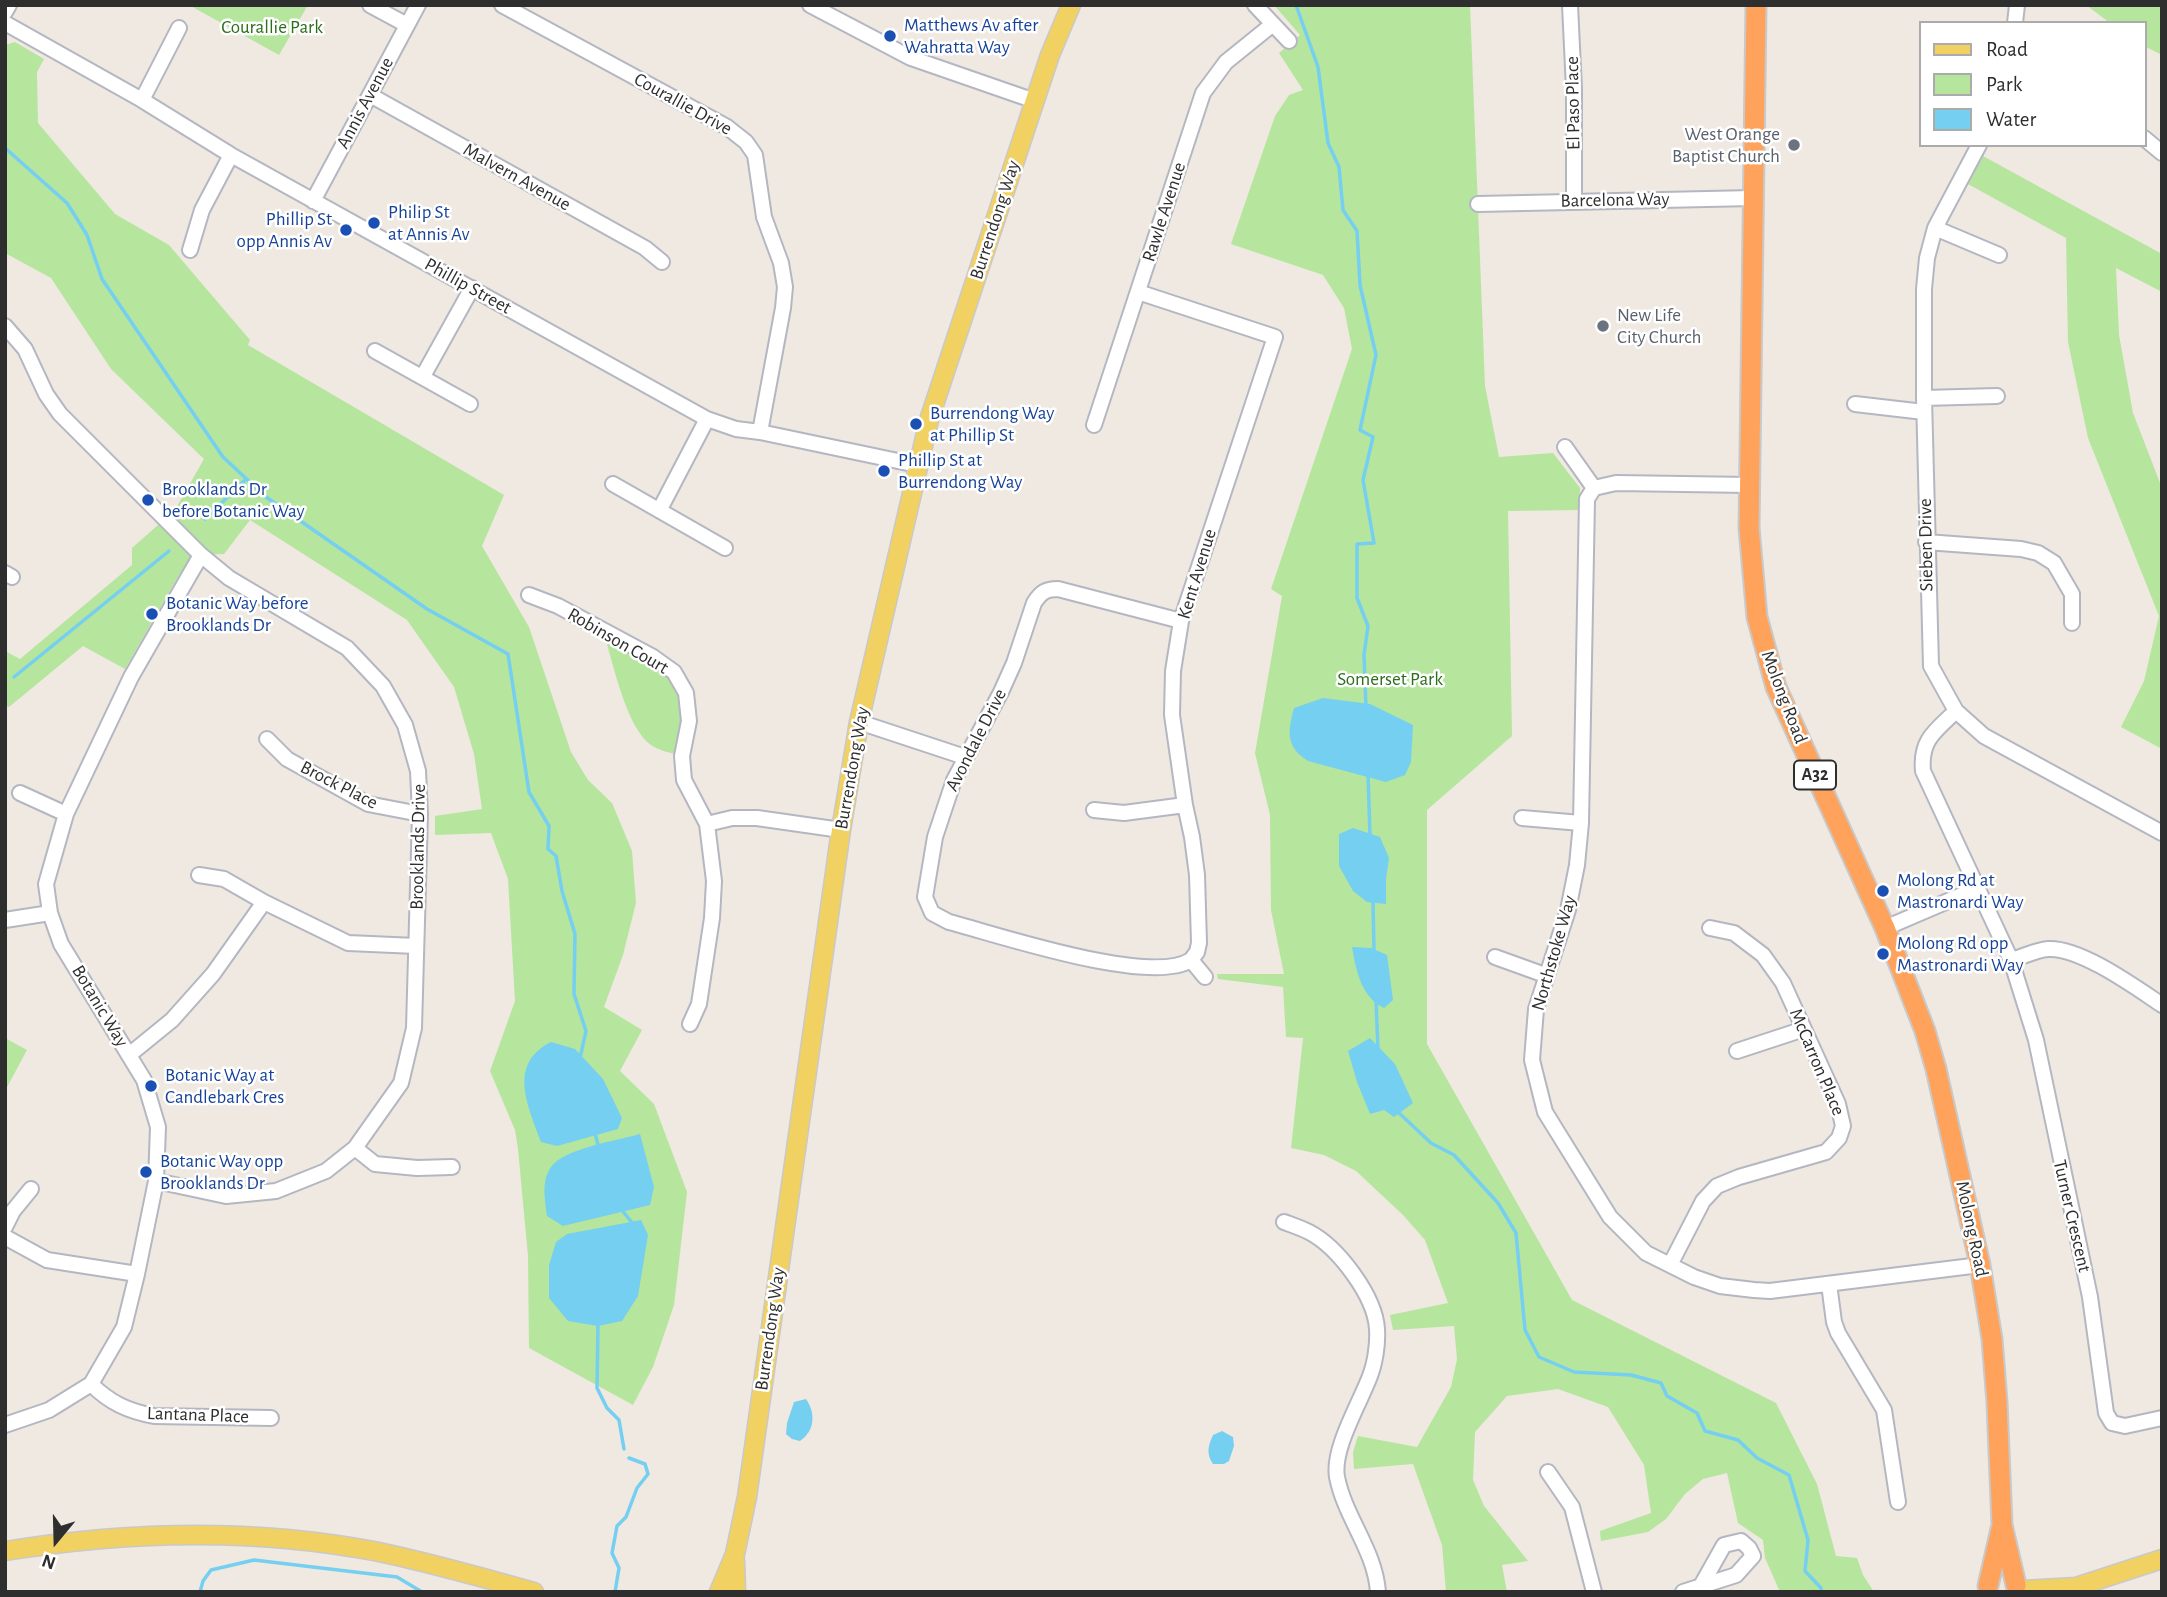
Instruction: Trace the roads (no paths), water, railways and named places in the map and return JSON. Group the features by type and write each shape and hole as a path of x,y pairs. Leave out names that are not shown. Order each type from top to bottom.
{"highway":[{"name":"Molong Road","path":"1756,5 1749,485 1752,572 1757,617 1768,662 1793,727 1885,928 1925,1031 1936,1069 1980,1265 1992,1339 2002,1525 2022,1589"},
{"name":"Molong Road","path":"1985,1589 2002,1525"},
{"name":"A32","path":"1985,1589 2001,1583 2022,1589"}],"main road":[{"name":"Burrendong Way","path":"719,1592 735,1554 748,1489 841,830 859,722 929,420 1035,101 1071,5"},
{"path":"5,1551 59,1542 133,1535 275,1538 374,1551 534,1592"},
{"name":"Burrendong Way","path":"735,1554 736,1592"},
{"path":"2022,1589 2073,1589 2162,1559"}],"street":[{"path":"5,12 9,5"},
{"path":"370,5 407,25"},
{"name":"Annis Avenue","path":"313,201 418,5"},
{"name":"Courallie Drive","path":"502,5 727,127 746,142 755,155 764,217 781,263 785,286 760,432"},
{"path":"810,5 911,58 1035,101"},
{"path":"1255,5 1289,41"},
{"name":"El Paso Place","path":"1570,5 1574,89 1574,201"},
{"name":"Phillip Street","path":"5,23 142,100 231,155 707,419 736,429 917,466"},
{"name":"Rawle Avenue","path":"1094,425 1203,93 1226,62 1273,24"},
{"path":"142,100 178,28"},
{"name":"Malvern Avenue","path":"370,94 645,248 662,262"},
{"path":"2146,140 2162,153"},
{"name":"Sieben Drive","path":"1978,147 1935,228 1927,258 1924,289 1926,542 1931,666 1956,711 1984,736 2162,833"},
{"path":"190,250 202,209 231,155"},
{"name":"Barcelona Way","path":"1478,204 1753,198"},
{"path":"1935,228 1999,255"},
{"path":"423,376 472,288"},
{"name":"Kent Avenue","path":"1139,292 1275,337 1181,621 1173,671 1172,715 1197,875 1199,943 1191,960"},
{"name":"Brooklands Drive","path":"5,326 25,349 46,394 60,414 201,555 229,578 347,648 383,686 405,726 418,771 420,814 414,1028 401,1083 355,1148 326,1171 276,1191 226,1196 156,1181"},
{"path":"375,351 470,404"},
{"path":"1855,404 1924,405 1997,396"},
{"path":"660,509 707,419"},
{"path":"1565,447 1594,488 1616,482 1749,485"},
{"path":"613,484 725,548"},
{"name":"Northstoke Way","path":"1594,488 1587,502 1584,754 1577,865 1568,910 1536,1009 1532,1059 1545,1112 1610,1217 1646,1253 1694,1277 1720,1286 1770,1291 1980,1265"},
{"path":"1926,542 2021,549 2038,553 2054,563 2072,594 2072,622"},
{"name":"Botanic Way","path":"5,1425 49,1410 91,1384 124,1327 137,1274 156,1181 158,1127 144,1080 61,944 50,913 46,884 66,814 131,677 201,555"},
{"name":"Avondale Drive","path":"1181,621 1070,592 1047,589 1039,594 1001,692 954,780 935,837 925,897 932,913 949,922 1111,964 1166,968 1184,965 1191,960"},
{"name":"Robinson Court","path":"529,594 558,606 641,651 674,672 686,692 689,721 682,756 684,780 707,824 714,881 712,918 699,1004 691,1024"},
{"name":"Turner Crescent","path":"1956,711 1929,737 1922,755 1923,771 2011,960 2036,1040 2090,1297 2106,1413 2112,1423 2125,1426 2162,1418"},
{"path":"859,722 965,757"},
{"name":"Brock Place","path":"267,739 287,759 368,804 420,814"},
{"path":"20,793 66,814"},
{"path":"1094,810 1124,813 1185,805"},
{"path":"707,824 733,818 757,818 841,830"},
{"path":"1521,818 1581,823"},
{"path":"199,875 224,879 348,943 416,946"},
{"path":"1885,928 1976,889"},
{"path":"129,1055 173,1020 213,974 264,902"},
{"path":"5,920 50,913"},
{"name":"McCarron Place","path":"1670,1265 1703,1201 1717,1186 1825,1152 1839,1138 1843,1126 1838,1104 1783,983 1763,955 1734,933 1710,928"},
{"path":"2011,960 2047,949 2062,950 2126,981 2162,1005"},
{"path":"1495,957 1545,975"},
{"path":"1191,960 1205,977"},
{"path":"1737,1051 1804,1029"},
{"path":"355,1148 375,1164 417,1168 452,1167"},
{"path":"5,1227 13,1211 31,1189"},
{"path":"1284,1222 1311,1233 1344,1259 1365,1293 1377,1327 1371,1373 1349,1420 1337,1475 1351,1515 1369,1550 1377,1577 1378,1592"},
{"path":"5,1237 47,1260 137,1274"},
{"path":"1829,1284 1838,1333 1884,1410 1898,1503"},
{"name":"Lantana Place","path":"91,1384 117,1405 136,1413 154,1416 271,1418"},
{"path":"1548,1472 1573,1507 1594,1592"},
{"path":"1683,1592 1702,1584"}],"water":[{"path":"1323,698 1370,704 1413,725 1411,762 1405,775 1386,782 1308,761 1301,756 1290,738 1294,708"},
{"path":"1353,828 1380,837 1389,858 1386,904 1367,902 1353,891 1339,866 1339,834"},
{"path":"1352,947 1371,948 1387,955 1393,1000 1384,1008 1365,990"},
{"path":"1370,1038 1395,1064 1413,1103 1394,1117 1384,1110 1370,1114 1357,1082 1348,1051"},
{"path":"551,1042 575,1049 603,1079 622,1118 618,1129 557,1146 541,1142 527,1100 525,1074 537,1051"},
{"path":"640,1134 654,1187 650,1205 563,1226 547,1216 544,1191 546,1178 557,1161 579,1150"},
{"path":"641,1220 648,1235 638,1296 622,1321 598,1326 568,1321 549,1298 549,1265 556,1242 567,1234"},
{"path":"806,1399 812,1422 809,1432 800,1441 786,1434 787,1423 794,1402"},
{"path":"1222,1431 1233,1437 1234,1446 1229,1461 1213,1464 1208,1450 1213,1435"}],"waterway":[{"path":"1296,5 1318,67 1328,143 1339,167 1343,210 1357,231 1360,285 1376,355 1360,430 1373,437 1363,480 1374,543 1357,544 1357,598 1368,626 1364,655 1366,707"},
{"path":"5,148 67,203 87,235 102,279 223,457 266,497 427,609 508,654 529,792 549,826 548,849 556,856 562,891 575,934 574,994 586,1031 580,1058"},
{"path":"205,519 246,479"},
{"path":"14,677 169,551"},
{"path":"1368,774 1370,836"},
{"path":"1373,900 1374,952"},
{"path":"1376,1001 1378,1050"},
{"path":"1398,1112 1431,1143 1454,1155 1498,1203 1516,1233 1525,1330 1539,1357 1574,1372 1631,1375 1661,1383 1667,1396 1697,1413 1705,1431 1738,1440 1757,1458 1789,1475 1808,1540 1805,1571 1821,1588 1821,1592"},
{"path":"595,1133 599,1149"},
{"path":"621,1209 634,1225"},
{"path":"598,1324 597,1388 607,1408 619,1420 624,1449"},
{"path":"615,1592 619,1568 612,1553 617,1526 626,1517 637,1488 648,1474 645,1464 629,1458"},
{"path":"200,1592 203,1581 211,1570 254,1560 397,1577 422,1592"}],"place":[{"name":"Matthews Av after Wahratta Way","path":"890,36"},
{"name":"West Orange Baptist Church","path":"1794,145"},
{"name":"Philip St at Annis Av","path":"374,223"},
{"name":"Phillip St opp Annis Av","path":"346,230"},
{"name":"New Life City Church","path":"1603,326"},
{"name":"Burrendong Way at Phillip St","path":"916,424"},
{"name":"Phillip St at Burrendong Way","path":"884,471"},
{"name":"Brooklands Dr before Botanic Way","path":"148,500"},
{"name":"Botanic Way before Brooklands Dr","path":"152,614"},
{"name":"Molong Rd at Mastronardi Way","path":"1883,891"},
{"name":"Molong Rd opp Mastronardi Way","path":"1883,954"},
{"name":"Botanic Way at Candlebark Cres","path":"151,1086"},
{"name":"Botanic Way opp Brooklands Dr","path":"146,1172"}],"park label":[{"name":"Courallie Park","path":"272,27"},
{"name":"Somerset Park","path":"1390,679"}]}
